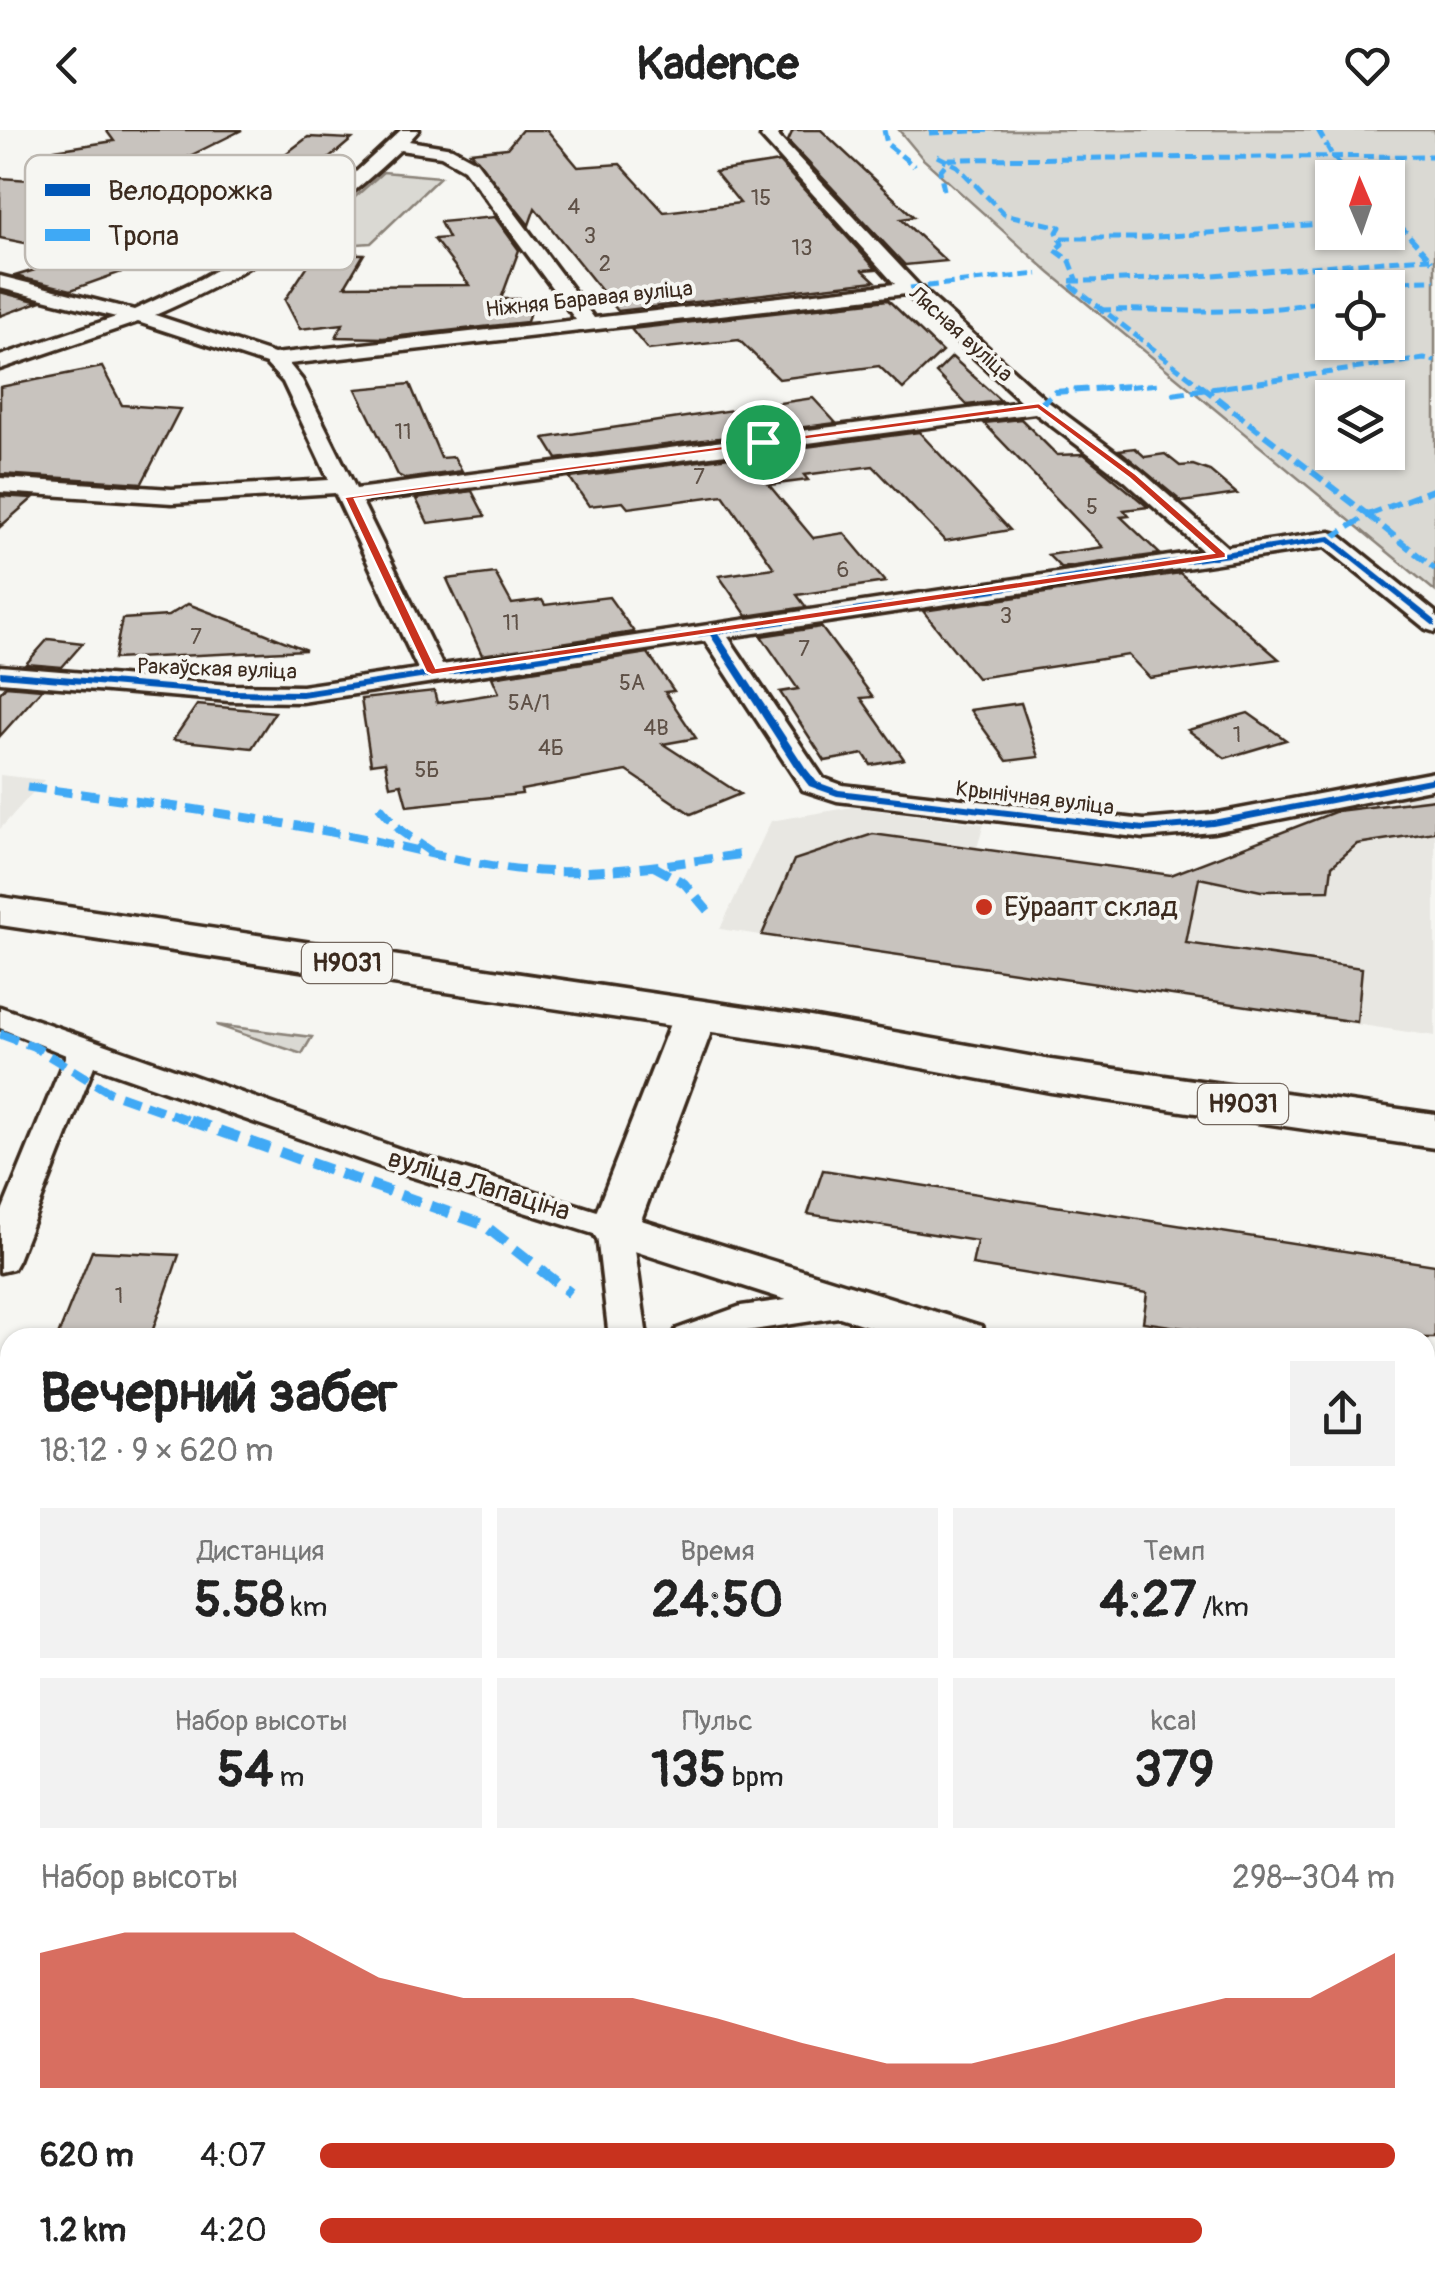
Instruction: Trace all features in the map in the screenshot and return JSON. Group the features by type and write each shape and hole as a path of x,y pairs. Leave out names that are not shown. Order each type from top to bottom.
{"main road":[{"name":"Н9031","path":"0,911 691,1027 792,1054 1051,1076 1435,1131"},
{"name":"Н9031","path":"0,937 691,1027"},
{"path":"614,1228 691,1027"},
{"name":"вуліца Лапаціна","path":"614,1228 933,1328"}],"street":[{"path":"355,181 411,130"},
{"name":"Лясная вуліца","path":"773,130 770,138 910,288 1039,406 1133,476 1222,555"},
{"path":"395,144 446,152 470,165 589,324"},
{"path":"0,362 136,316 232,270"},
{"path":"0,282 136,316 273,360 292,380 432,672"},
{"name":"Ніжняя Баравая вуліца","path":"273,360 910,288"},
{"path":"0,485 94,496 192,499 346,491 1039,406"},
{"name":"Ракаўская вуліца","path":"0,674 272,695 1330,539 1435,624"},
{"name":"Крынічная вуліца","path":"712,630 802,769 814,784 837,793 1144,829 1213,823 1435,780"},
{"name":"вуліца Лапаціна","path":"0,1017 396,1160 614,1228"},
{"path":"0,1260 84,1050"},
{"path":"614,1228 627,1328"},
{"path":"717,1328 741,1319 858,1303"}],"shaded area":[{"path":"899,130 1435,130 1435,591 1050,273 923,159"},
{"path":"383,172 440,177 371,243 355,244 355,197"},
{"path":"0,775 44,780 0,829"},
{"path":"1435,786 1435,1036 720,929 771,821 852,807 984,824 977,848 1172,875 1339,811 1400,803 1391,793"},
{"path":"216,1025 312,1037 302,1054"}],"building":[{"path":"106,130 242,130 192,155 35,153 114,141"},
{"path":"522,130 547,130 578,167 620,164 664,212 740,203 715,172 779,162 876,269 863,270 875,281 618,311 535,208 529,225 470,152 507,148"},
{"path":"793,130 821,130 914,217 901,219 946,261 905,265 788,141"},
{"path":"308,137 352,139 333,155 284,155"},
{"path":"0,178 25,180 25,243 0,238"},
{"path":"495,217 519,250 501,299 533,299 527,322 383,338 336,337 343,324 300,329 285,300 305,270 354,270 345,286 469,285 434,239 448,238 440,222"},
{"path":"355,254 364,254 355,269"},
{"path":"35,270 127,270 71,290 15,276"},
{"path":"0,292 39,302 0,316"},
{"path":"888,300 942,352 903,389 879,366 779,379 739,340 648,350 631,329"},
{"path":"952,357 1001,401 967,405 936,373"},
{"path":"102,367 122,405 180,409 142,483 0,474 0,387"},
{"path":"410,384 441,458 454,457 462,471 406,479 398,475 356,389"},
{"path":"813,398 836,423 557,459 544,438"},
{"path":"1021,419 1057,455 1084,454 1148,507 1124,510 1129,516 1121,517 1160,554 1061,568 1048,555 1103,547 984,423"},
{"path":"919,432 1010,530 945,541 873,466 804,475 808,480 769,485 813,538 844,533 885,582 797,595 806,607 747,616 719,576 774,568 723,495 628,508 623,502 589,506 570,478"},
{"path":"1135,448 1145,457 1165,454 1180,466 1193,465 1210,471 1237,494 1182,502 1119,450"},
{"path":"472,491 485,516 428,523 416,499"},
{"path":"0,496 33,498 0,527"},
{"path":"495,573 512,604 542,600 545,605 609,597 634,632 482,655 447,579"},
{"path":"1180,573 1279,659 1150,678 1128,655 977,678 923,611"},
{"path":"188,604 306,650 114,659 122,619 168,616"},
{"path":"821,627 873,697 861,698 904,759 871,765 864,754 825,761 780,692 798,689 761,636"},
{"path":"48,639 83,643 62,667 26,664"},
{"path":"648,653 674,691 665,692 696,738 663,744 740,794 691,814 627,771 521,790 522,794 407,806 401,784 390,786 385,762 371,764 361,699 434,691 437,703 499,693 492,677"},
{"path":"6,686 42,689 0,736 0,693"},
{"path":"1021,703 1039,757 1007,761 970,710"},
{"path":"197,705 275,712 252,748 173,740"},
{"path":"1248,713 1286,740 1225,758 1188,730"},
{"name":"Еўраапт склад","path":"1435,799 1435,832 1357,844 1332,866 1329,890 1261,891 1199,878 1186,943 1362,968 1357,1022 762,935 794,860 873,834 1171,875 1337,811"},
{"path":"823,1170 1435,1265 1435,1328 1184,1328 1143,1322 1147,1293 972,1265 977,1241 808,1214"},
{"path":"92,1251 179,1255 153,1328 61,1328"}],"marked path":[{"path":"884,130 887,144 914,166"},
{"path":"929,133 993,130"},
{"path":"1318,130 1336,160"},
{"path":"937,156 957,166 1004,214 1060,227 1057,232 1062,244 1055,250 1070,261 1077,279 1070,281 1073,287 1368,515 1330,539"},
{"path":"944,190 940,171 950,159 1435,156"},
{"path":"1061,238 1146,238 1315,224"},
{"path":"1405,231 1432,261"},
{"path":"1070,281 1155,281 1295,266 1430,258"},
{"path":"910,288 1038,274"},
{"path":"1405,281 1435,280"},
{"path":"1100,310 1247,312 1315,303"},
{"path":"1172,394 1424,359 1435,361"},
{"path":"1039,406 1055,392 1160,384"},
{"path":"1368,515 1435,489"},
{"path":"1368,515 1435,569"},
{"path":"27,787 218,811 351,836 471,865 544,871 653,866 744,854"},
{"path":"379,806 401,831 431,852"},
{"path":"653,866 684,883 713,917"},
{"path":"0,1034 33,1046 109,1092 484,1225 570,1293"}],"cycle path":[{"path":"0,674 229,693 302,694 1330,539 1435,624"},
{"path":"711,630 801,769 813,784 837,793 1144,829 1213,823 1435,780"}],"place":[{"name":"Еўраапт склад","path":"984,907"}],"route":[{"path":"1039,406 1133,476 1222,555 432,672 349,497 763,442 1039,406"}]}
